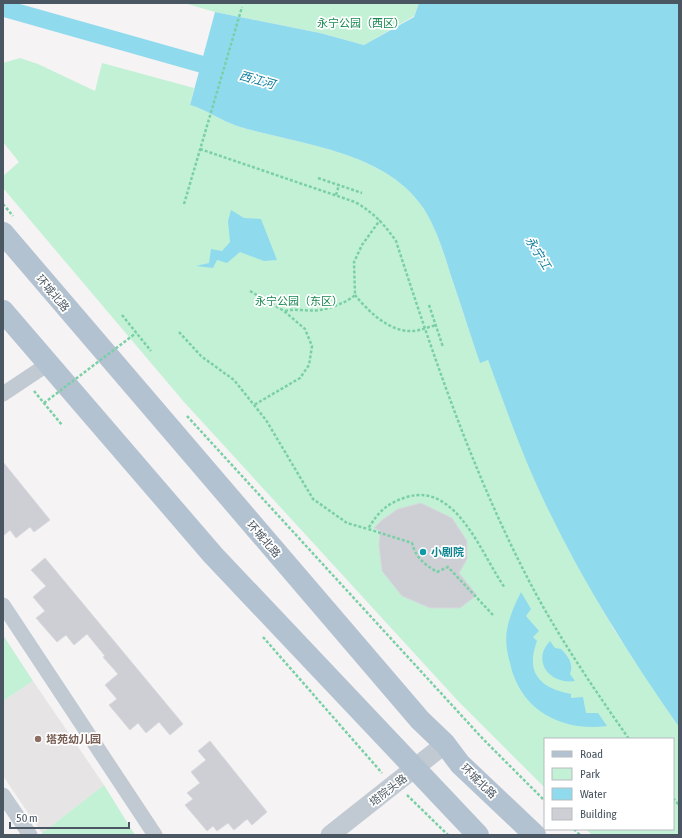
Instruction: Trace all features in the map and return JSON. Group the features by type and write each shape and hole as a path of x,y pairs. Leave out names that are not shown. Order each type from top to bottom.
{"main road":[{"name":"环城北路","path":"10,227 410,708 445,744 460,764 536,835"},
{"path":"3,312 213,555 478,835"}],"street":[{"path":"3,394 48,364"},
{"path":"3,605 155,835"},
{"name":"塔院头路","path":"330,835 445,744"},
{"path":"3,795 30,835"}],"path":[{"path":"184,204 206,125 242,7"},
{"path":"200,149 355,202 380,220 396,242 454,412 486,491 522,567 554,625 628,738"},
{"path":"318,178 362,193"},
{"path":"336,195 339,185"},
{"path":"3,204 10,227"},
{"path":"380,220 362,245 354,262 355,295 366,308 390,326 411,331 436,325"},
{"path":"250,291 284,311 305,329 312,346 310,365 300,378 254,405"},
{"path":"284,311 295,309 319,310 348,301 355,295"},
{"path":"429,304 443,347"},
{"path":"122,315 151,351"},
{"path":"179,332 201,356 234,380 266,420 313,500 347,523 412,543 414,551 422,563 437,572 448,567 493,615"},
{"path":"44,403 136,333"},
{"path":"121,343 126,349"},
{"path":"32,388 62,425"},
{"path":"184,413 483,739 544,800"},
{"path":"368,529 377,513 398,500 416,494 440,500 463,518 505,588"}],"shaded area":[{"name":"塔苑幼儿园","path":"33,681 104,785 42,833 3,776 3,701"}],"green space":[{"name":"永宁公园（西区）","path":"184,3 419,3 414,16 364,45 320,33 215,12"},
{"name":"永宁公园（东区）","path":"20,58 38,64 95,91 102,63 194,88 190,105 237,126 339,152 364,162 387,174 407,189 424,209 433,225 443,250 480,362 488,360 534,478 569,550 613,628 679,727 679,835 592,835 587,830 674,830 674,738 544,738 544,787 458,701 184,402 3,188 3,176 19,162 3,142 3,63"},
{"path":"3,635 33,681 3,701"},
{"path":"104,785 135,835 43,835 42,833"}],"water":[{"name":"永宁江","path":"419,3 679,3 679,727 600,606 549,512 522,450 488,360 480,363 440,242 424,209 407,189 387,174 364,162 339,152 237,126 190,105 215,12 320,33 364,45 414,17"},
{"path":"231,210 244,218 261,219 277,260 264,261 240,252 227,263 217,260 213,268 196,266 209,263 211,249 222,251 230,242 228,221"},
{"path":"521,592 531,609 526,616 539,631 533,637 537,641 533,662 534,670 538,677 543,683 551,688 571,694 571,698 583,697 586,713 598,713 607,726 590,727 559,721 545,714 533,705 523,694 515,679 506,642 509,620"},
{"path":"550,641 555,648 561,649 568,657 571,664 570,674 575,681 558,679 546,670 543,664 542,656"}],"building":[{"path":"3,462 50,520 34,532 30,527 16,538 10,530 3,536"},
{"name":"小剧院","path":"421,503 452,518 467,541 467,559 459,573 477,595 460,608 430,608 402,596 382,571 379,545 380,531 374,528 382,520 398,509"},
{"path":"45,558 183,724 170,735 159,722 146,733 138,723 130,730 109,705 117,699 105,685 118,674 103,657 105,656 87,634 74,645 66,635 57,642 36,618 45,611 33,597 46,586 31,570"},
{"path":"210,741 267,812 252,825 247,819 234,830 228,823 217,831 213,826 207,831 185,805 193,799 187,793 200,783 191,772 206,760 198,751"}],"waterway":[{"name":"西江河","path":"3,8 222,70"}],"place":[{"name":"小剧院","path":"423,552"},
{"name":"塔苑幼儿园","path":"38,739"}]}
